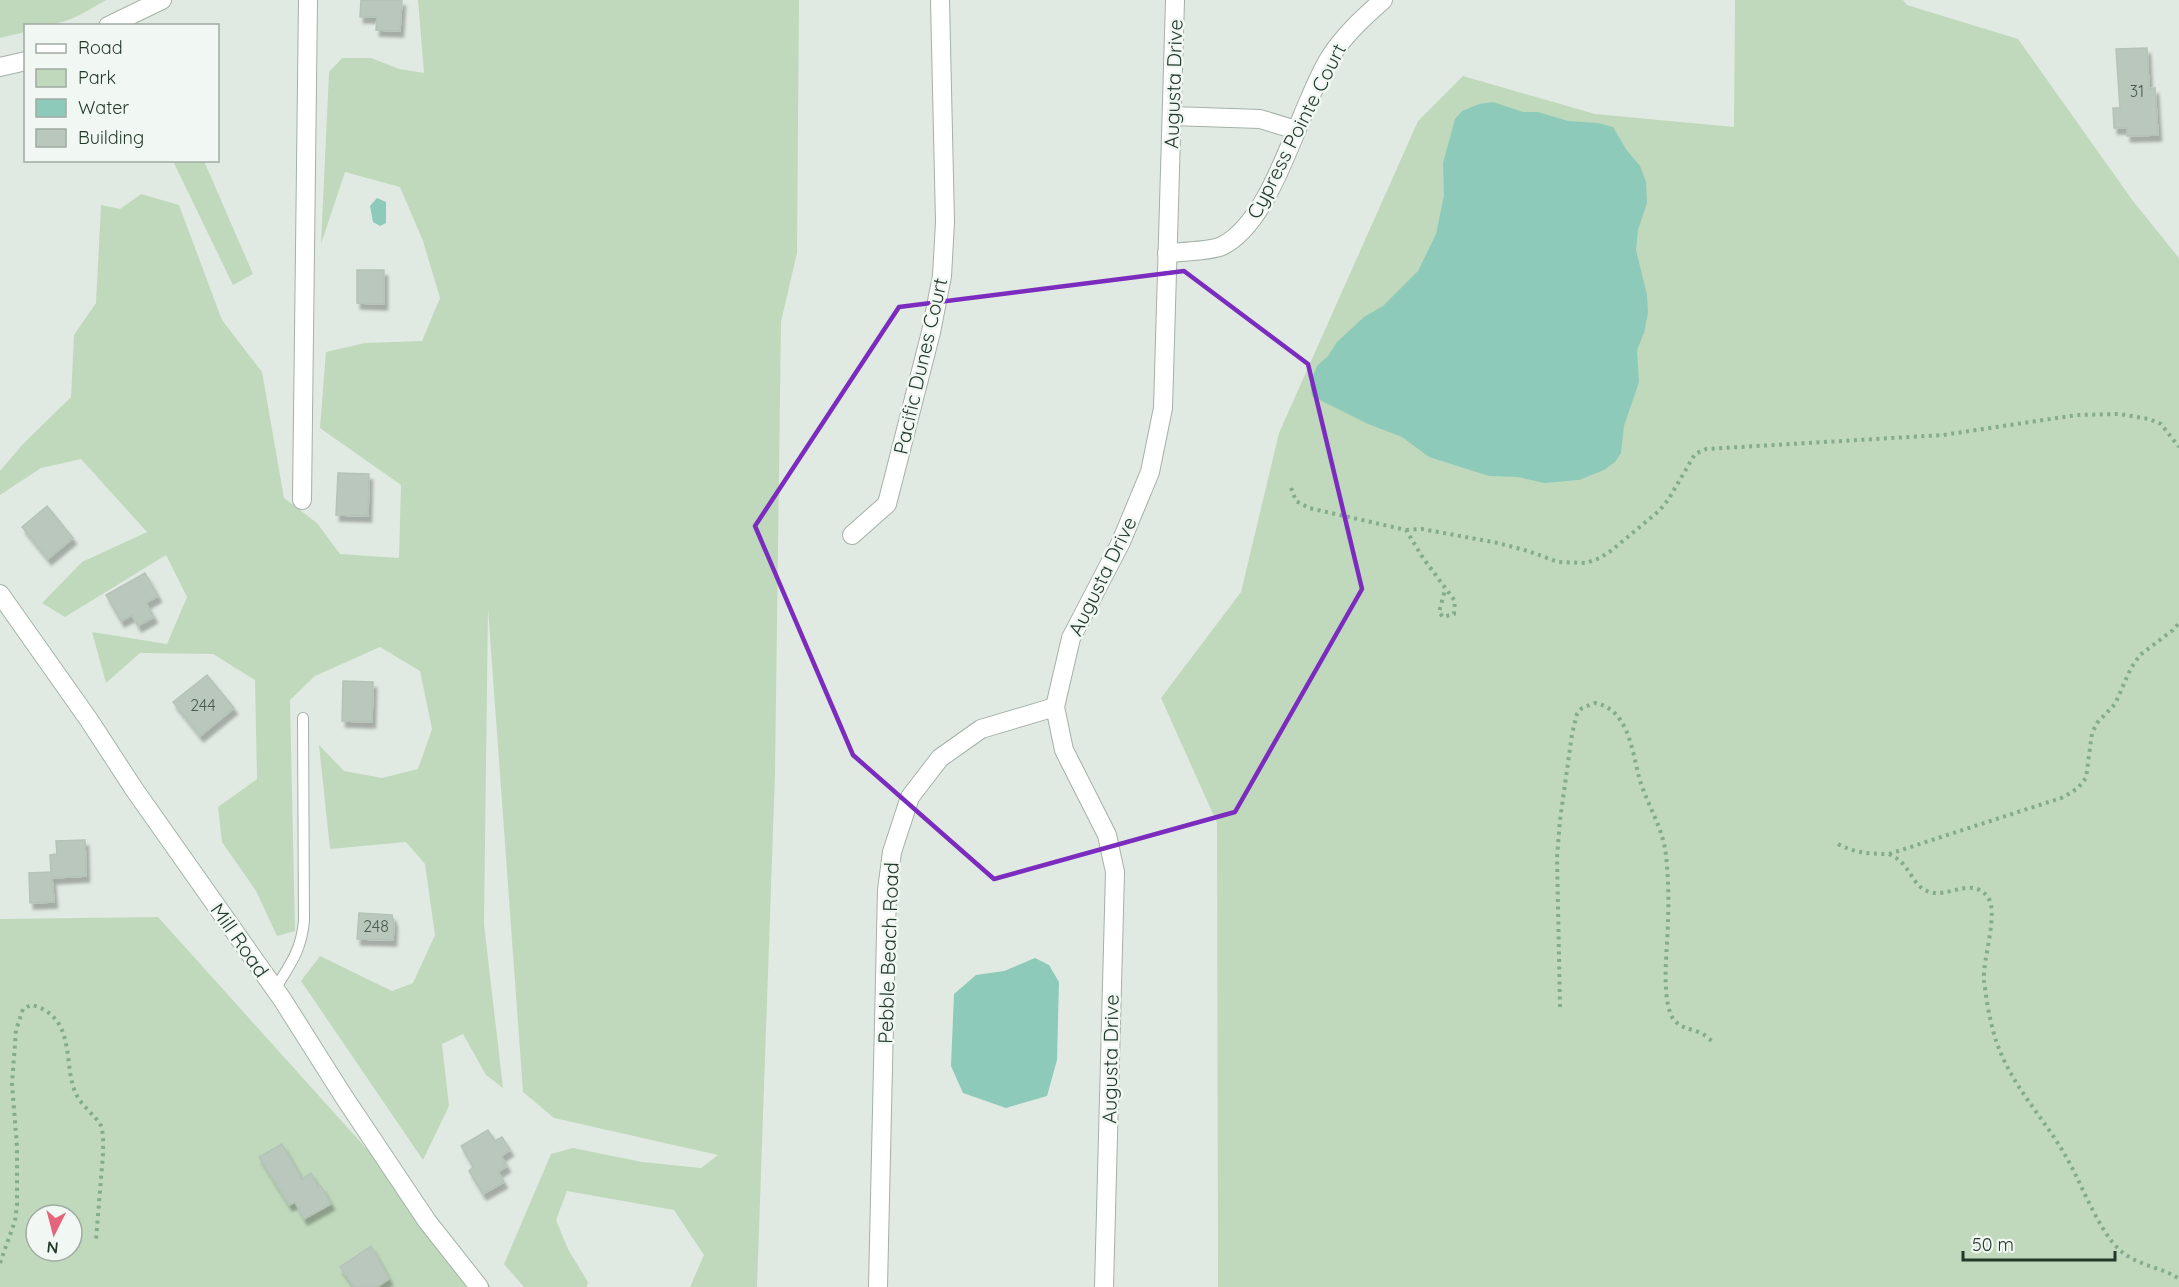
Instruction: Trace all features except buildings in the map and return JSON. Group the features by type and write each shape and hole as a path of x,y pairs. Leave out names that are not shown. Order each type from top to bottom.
{"street":[{"path":"112,24 162,0"},
{"path":"302,500 308,0"},
{"name":"Pacific Dunes Court","path":"852,535 887,504 931,332 942,276 945,222 940,0"},
{"name":"Augusta Drive","path":"1104,1287 1115,872 1107,835 1064,750 1055,707 1071,638 1121,543 1150,472 1162,408 1175,0"},
{"name":"Cypress Pointe Court","path":"1167,253 1221,247 1244,230 1263,202 1329,58 1352,27 1383,0"},
{"path":"0,67 24,61"},
{"path":"1172,116 1260,118 1296,130"},
{"name":"Mill Road","path":"0,594 275,989 427,1221 479,1287"},
{"name":"Pebble Beach Road","path":"878,1287 887,890 892,852 910,796 940,758 981,729 1055,707"}],"lane":[{"path":"275,989 299,947 304,921 303,718"}],"path":[{"path":"1291,488 1296,501 1309,508 1406,530 1422,528 1498,543 1558,562 1587,563 1612,550 1659,511 1695,454 1706,449 1943,435 2077,415 2119,414 2149,418 2161,424 2179,447"},
{"path":"1406,530 1445,590 1455,601 1454,614 1443,617 1439,612 1445,590"},
{"path":"1838,844 1850,850 1868,854 1889,854 2055,801 2079,788 2086,778 2092,733 2097,723 2115,704 2131,668 2140,655 2179,623"},
{"path":"1560,1007 1557,857 1561,811 1577,714 1581,708 1595,703 1612,710 1626,730 1666,854 1668,1006 1672,1018 1680,1026 1701,1033 1712,1041"},
{"path":"1889,854 1900,860 1918,885 1927,891 1938,893 1966,888 1978,890 1988,897 1992,912 1983,967 1984,982 1994,1031 2008,1069 2064,1152 2109,1238 2135,1261 2172,1274 2179,1279"},
{"path":"0,1263 15,1221 17,1205 17,1147 12,1084 16,1030 23,1009 31,1005 41,1007 60,1025 68,1053 74,1090 81,1103 100,1126 104,1141 96,1240"}],"highlighted area":[{"path":"1184,271 1308,364 1362,589 1235,812 994,879 853,755 755,526 899,307"}],"green space":[{"path":"0,0 106,0 68,20 54,24 24,24 24,32 0,38"},
{"path":"418,0 799,0 797,253 781,322 775,774 757,1287 690,1287 704,1255 674,1210 567,1191 556,1220 568,1249 588,1282 587,1287 524,1287 504,1264 551,1154 573,1148 642,1162 701,1168 718,1155 554,1118 523,1092 488,609 484,924 503,1088 486,1075 463,1034 442,1044 449,1106 423,1160 301,981 320,956 392,991 413,983 435,935 425,864 406,842 330,849 319,745 344,771 382,778 418,769 432,729 420,671 380,647 315,676 290,700 295,931 277,936 256,891 222,842 218,807 257,779 255,680 213,654 140,653 106,683 92,632 167,644 187,597 166,555 65,617 42,603 82,562 147,532 81,459 41,468 0,495 0,471 22,445 71,397 74,335 96,303 101,205 120,209 141,194 179,205 222,320 262,372 284,498 317,523 340,554 399,558 401,485 320,428 326,352 365,343 422,341 440,298 423,241 400,187 345,172 321,244 329,72 342,58 371,58 399,69 424,73"},
{"path":"1735,0 1903,0 1907,5 2018,39 2133,201 2179,258 2179,1287 1218,1287 1217,823 1161,698 1241,592 1279,433 1418,121 1463,76 1595,114 1734,127"},
{"path":"173,162 204,162 253,274 233,285"},
{"path":"158,917 491,1287 0,1287 0,919"}],"water":[{"path":"1493,102 1523,112 1538,112 1568,121 1598,123 1613,127 1626,149 1640,166 1646,182 1647,203 1638,230 1636,250 1647,295 1648,313 1644,333 1637,350 1639,382 1624,426 1621,453 1615,462 1604,470 1579,480 1544,483 1518,477 1489,476 1429,457 1402,437 1368,424 1312,396 1310,383 1317,366 1328,356 1337,342 1364,317 1383,306 1418,271 1436,234 1444,195 1443,163 1455,119 1462,111 1479,104"},
{"path":"377,198 386,202 386,223 380,226 373,222 370,206"},
{"path":"1035,958 1049,965 1059,982 1057,1060 1047,1096 1006,1108 963,1093 951,1066 954,994 976,975 1004,971"}]}
